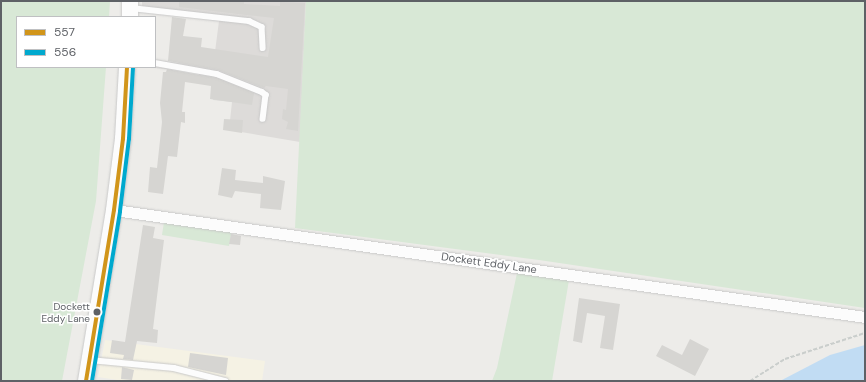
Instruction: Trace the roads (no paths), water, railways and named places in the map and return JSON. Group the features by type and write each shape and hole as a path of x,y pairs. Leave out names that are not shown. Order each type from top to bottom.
{"main road":[{"path":"86,381 114,210 122,139 127,68"}],"street":[{"name":"Dockett Eddy Lane","path":"114,210 865,317"}],"lane":[{"path":"130,9 249,21 262,27 263,48"},
{"path":"156,63 217,74 262,92 266,95 262,119"},
{"path":"90,360 174,368 225,381"}],"water":[{"path":"865,345 865,381 780,381 830,355"}],"place":[{"name":"Dockett Eddy Lane","path":"97,312"}]}
